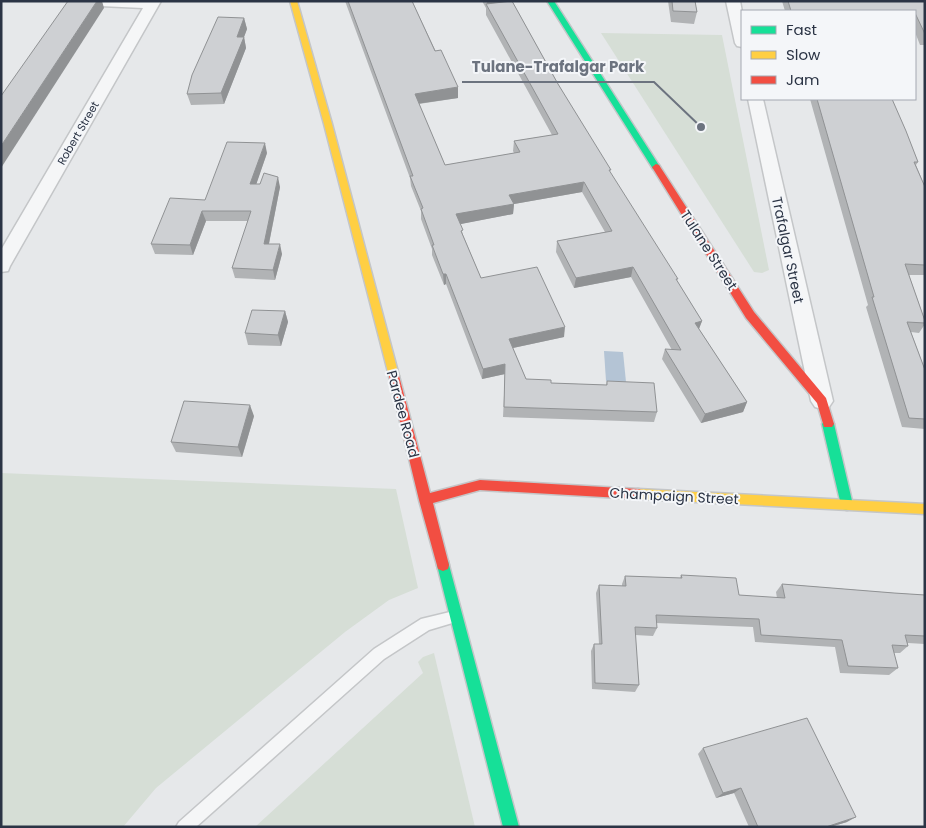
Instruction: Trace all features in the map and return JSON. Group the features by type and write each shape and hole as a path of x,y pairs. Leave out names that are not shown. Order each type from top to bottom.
{"street":[{"path":"79,1 153,2"},
{"name":"Pardee Road","path":"293,1 328,124 511,827"},
{"name":"Tulane Street","path":"550,1 750,315 822,401 847,505"},
{"path":"733,1 741,38"},
{"name":"Robert Street","path":"1,266 153,2"},
{"name":"Trafalgar Street","path":"755,100 822,401"},
{"name":"Champaign Street","path":"425,500 480,486 925,509"}],"lane":[{"path":"184,827 380,654 426,624 456,617"}],"shaded area":[{"path":"601,33 722,35 769,270 762,273 754,272"},
{"path":"1,473 396,489 418,588 389,600 345,632 156,788 123,827 1,827"},
{"path":"434,653 475,827 255,827 423,673 418,662 423,657"}],"water":[{"path":"604,351 623,352 626,382 606,381"}],"building":[{"path":"68,1 97,1 1,146 1,96"},
{"path":"348,1 412,1 435,51 441,50 458,87 415,94 445,165 520,152 514,141 558,134 486,4 512,1 558,84 611,170 609,170 678,279 676,279 702,321 695,323 747,402 705,414 665,349 681,350 633,267 576,278 557,241 612,231 584,182 509,195 514,204 456,214 463,230 461,231 481,278 537,267 565,327 509,339 526,379 551,380 551,383 607,385 607,381 654,383 657,412 504,407 505,364 483,369 446,274 443,274 432,245 434,245 421,209 423,208 410,176 413,176"},
{"path":"672,1 695,1 697,12 673,11"},
{"path":"788,1 925,1 925,34 916,15 916,10 791,10"},
{"path":"218,17 244,18 237,37 244,37 221,93 187,94 192,75"},
{"path":"817,100 892,100 918,162 914,162 925,187 925,265 905,264 925,321 925,323 907,322 925,370 925,419 909,418 872,297 874,297"},
{"path":"227,142 265,143 250,184 260,184 264,173 278,177 264,244 280,244 273,270 232,268 251,211 202,211 190,245 151,244 170,198 205,200"},
{"path":"252,310 285,311 278,335 245,333"},
{"path":"184,401 250,405 238,447 171,442"},
{"path":"681,575 736,578 739,595 785,598 782,584 925,595 925,636 905,635 908,646 892,645 898,668 848,666 842,640 761,635 759,619 656,615 657,628 635,627 639,685 595,683 594,644 602,644 599,585 626,586 625,576 682,578"},
{"path":"807,718 856,817 826,827 758,827 741,788 723,793 703,748"}],"traffic: fast":[{"path":"550,1 656,167"},
{"path":"828,424 847,505"},
{"path":"443,565 511,827"}],"traffic: slow":[{"path":"293,1 328,124 394,376"},
{"path":"638,494 925,509"}],"traffic: jam":[{"path":"656,167 750,315 822,401 828,424"},
{"path":"394,376 443,565"},
{"path":"425,500 480,485 638,494"}],"place":[{"name":"Tulane-Trafalgar Park","path":"701,127"}]}
